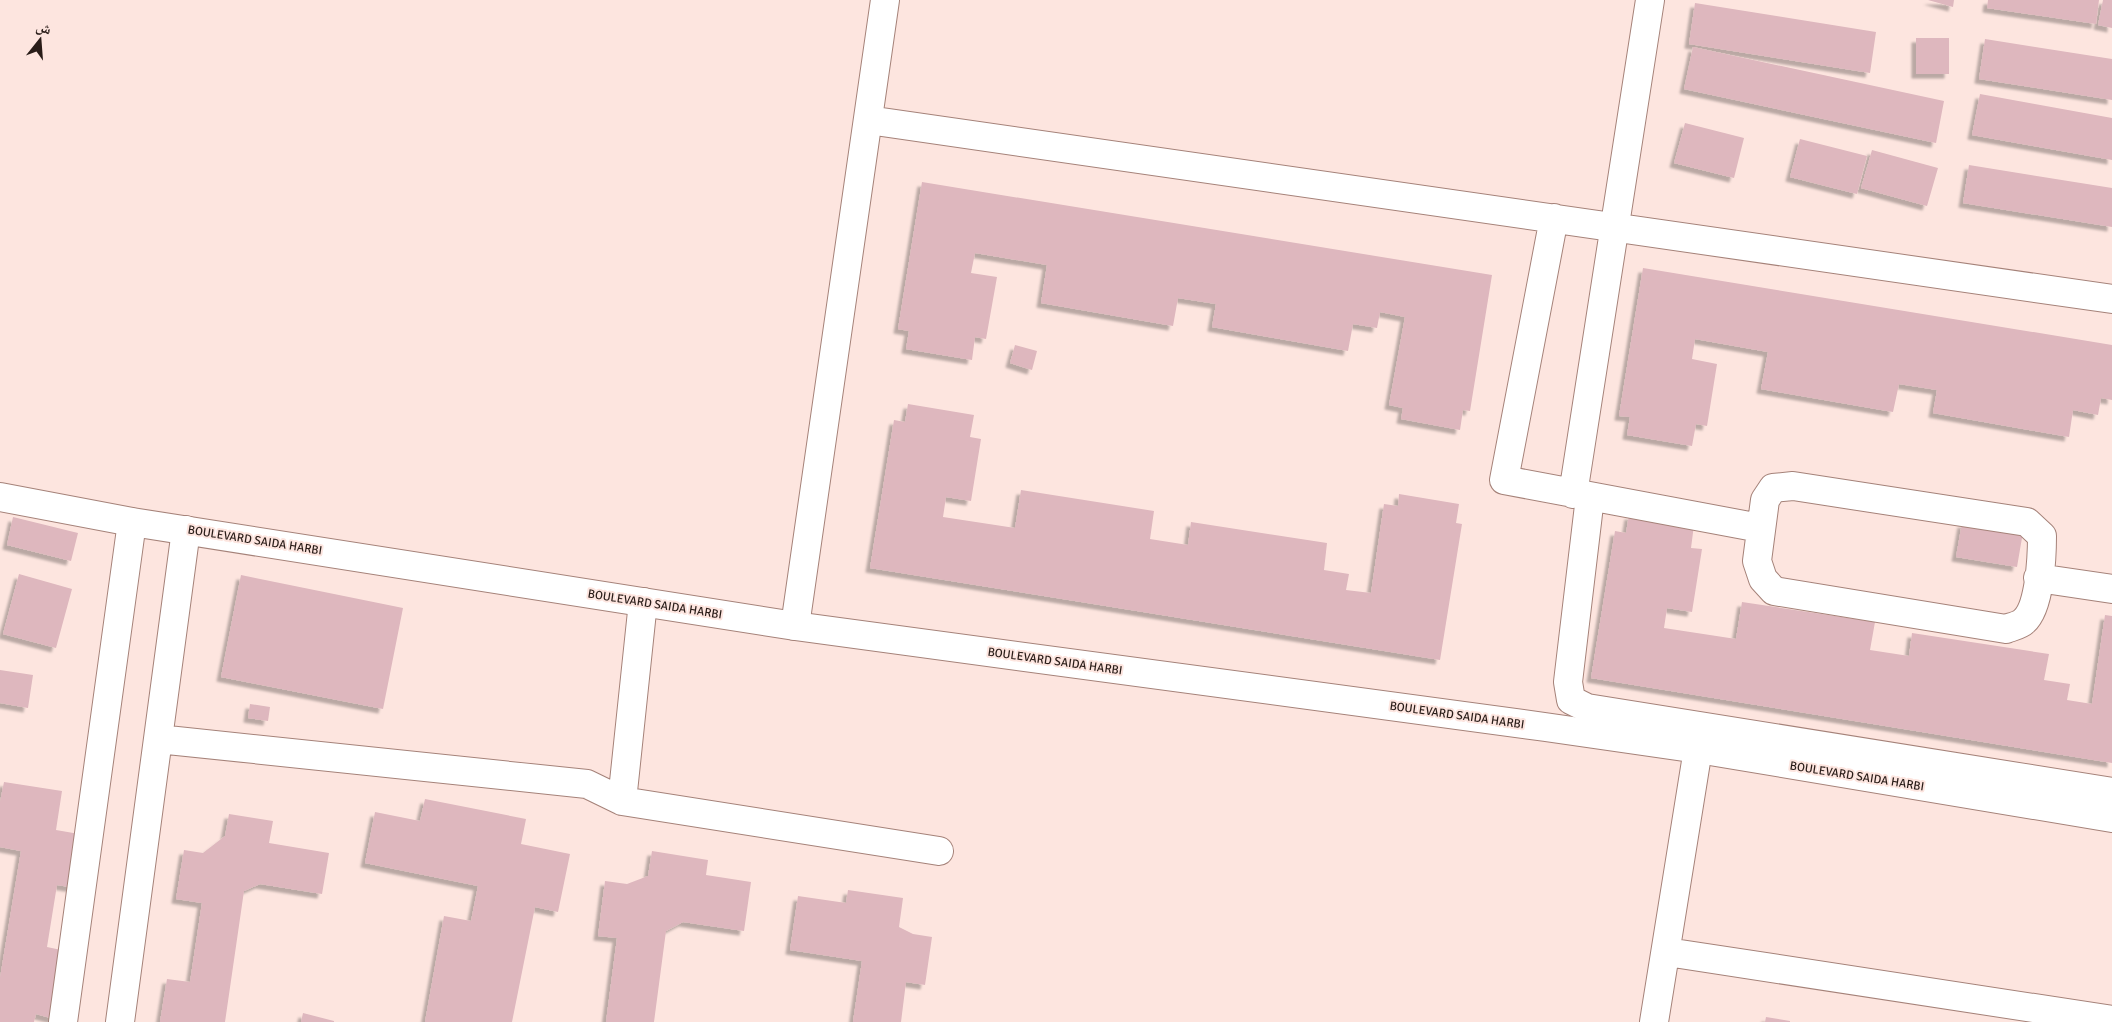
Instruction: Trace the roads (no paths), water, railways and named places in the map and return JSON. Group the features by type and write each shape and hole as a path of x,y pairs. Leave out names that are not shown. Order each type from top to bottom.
{"street":[{"path":"795,626 884,0"},
{"path":"1650,0 1616,227 1581,496 1568,682 1571,700 1586,708 2112,792"},
{"path":"868,120 2112,299"},
{"path":"1554,218 1504,480 1581,496 1760,528"},
{"path":"1793,486 2026,522 2042,536 2042,552 2034,605 2024,622 2006,629 1774,592 1763,579 1757,561 1760,528 1765,500 1773,488 1793,486"},
{"name":"BOULEVARD SAIDA HARBI","path":"0,497 132,522 795,626 1545,726 1698,749 2112,818"},
{"path":"63,1022 132,522"},
{"path":"120,1022 186,530"},
{"path":"2038,578 2112,589"},
{"path":"622,800 643,602"},
{"path":"158,739 588,784 622,800 939,851"},
{"path":"1654,1022 1667,952 1698,749"},
{"path":"1667,952 2112,1020"}]}
